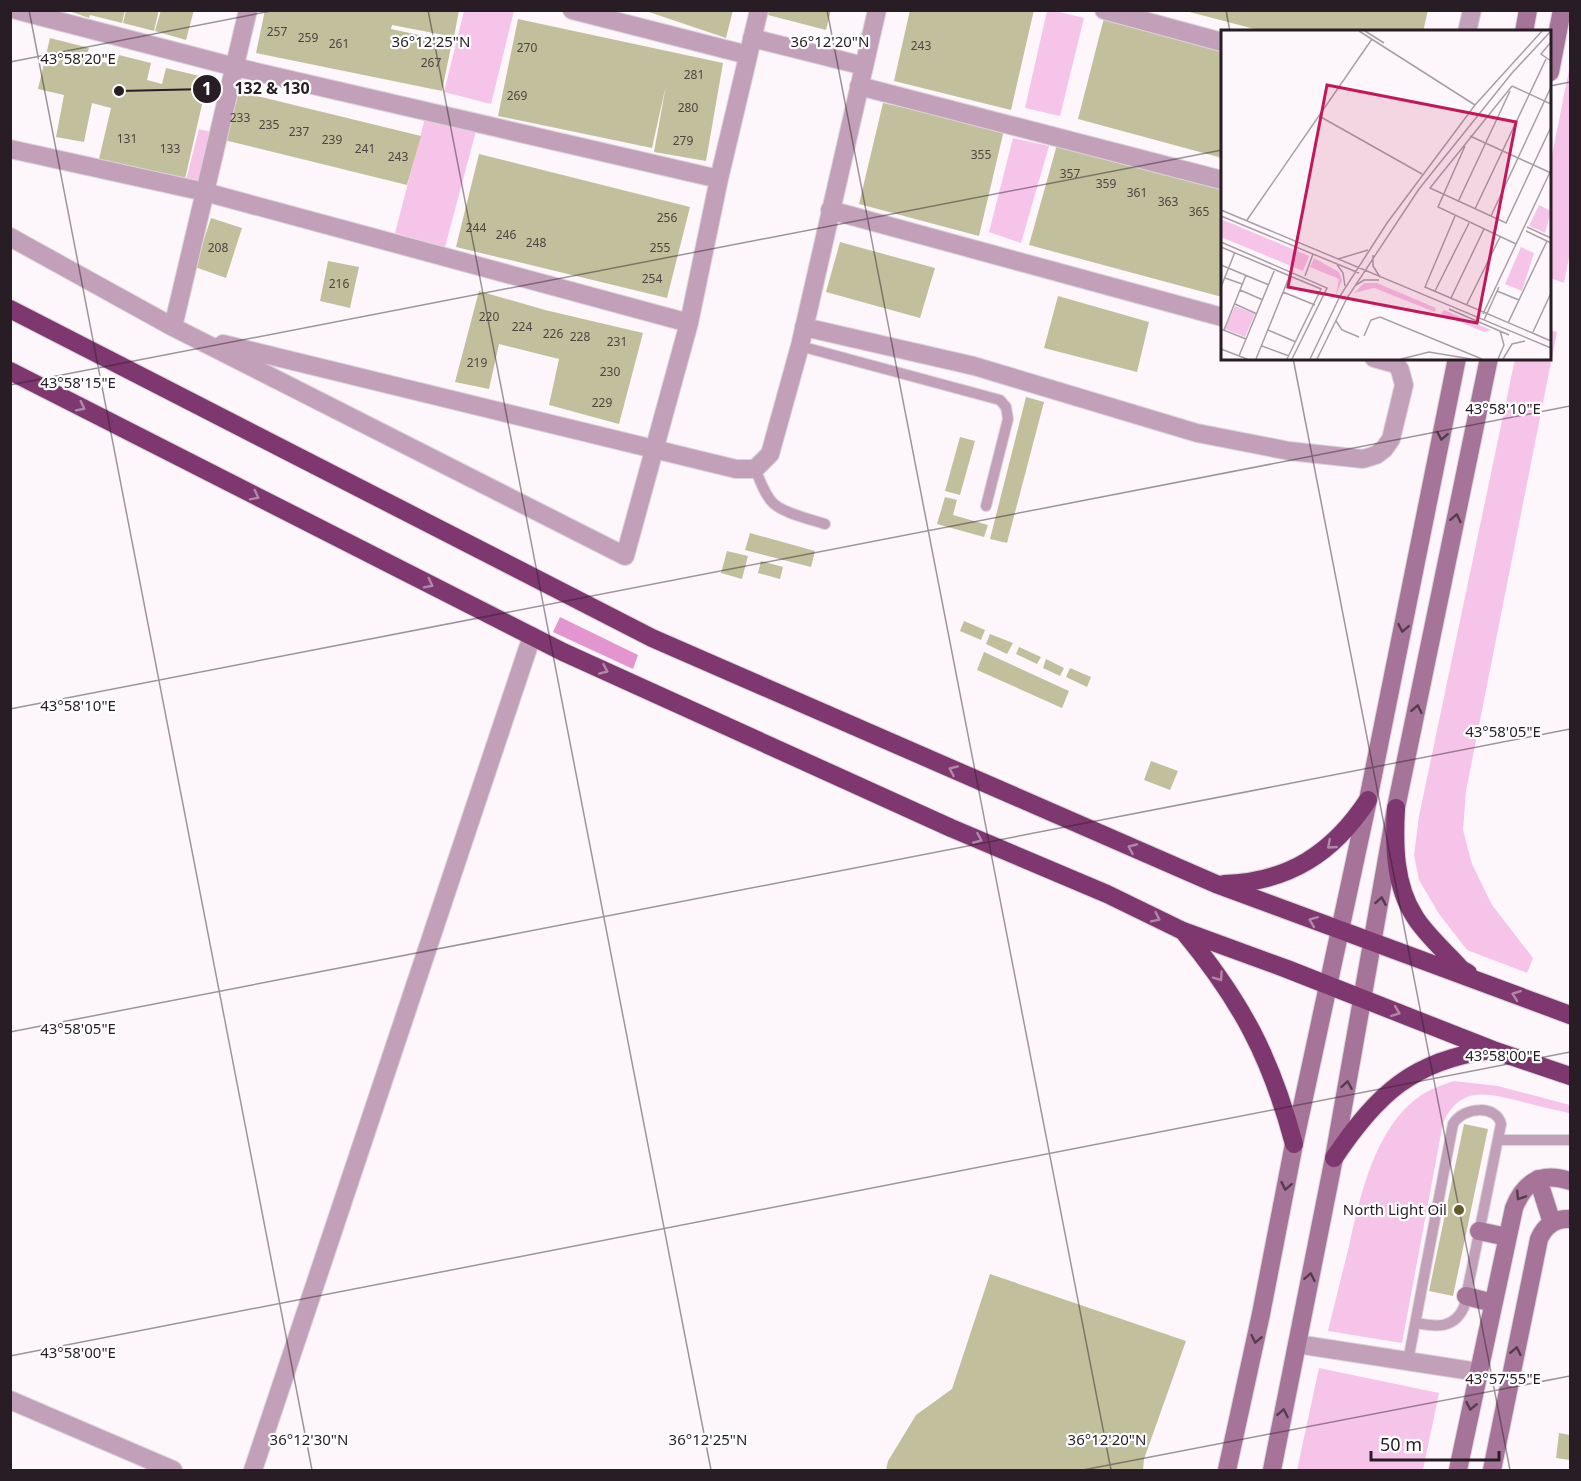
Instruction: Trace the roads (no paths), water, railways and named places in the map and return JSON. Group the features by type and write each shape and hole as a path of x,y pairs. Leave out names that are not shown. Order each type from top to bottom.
{"highway":[{"path":"10,309 652,638 1216,884 1570,1015"},
{"path":"10,371 532,636 951,828 1107,894 1183,931 1493,1050 1570,1076"},
{"path":"1216,884 1244,883 1272,878 1298,867 1340,837 1368,800"},
{"path":"1396,808 1394,845 1400,882 1414,917 1461,969 1490,986"},
{"path":"1183,931 1228,989 1253,1032 1274,1077 1294,1144"},
{"path":"1334,1158 1352,1130 1373,1105 1398,1084 1425,1068 1474,1052 1493,1050"}],"main road":[{"path":"1524,30 1528,10"},
{"path":"1551,67 1562,10"},
{"path":"1227,1470 1368,800 1457,360"},
{"path":"1272,1470 1334,1158 1396,808 1489,360"},
{"path":"1458,1470 1517,1199 1529,1184 1538,1179 1569,1177"},
{"path":"1538,1179 1552,1223"},
{"path":"1491,1470 1539,1239 1546,1227 1552,1223 1570,1219"},
{"path":"1479,1231 1507,1237"},
{"path":"1466,1296 1493,1303"},
{"path":"1465,1438 1497,1443"}],"street":[{"path":"16,10 235,67 719,179"},
{"path":"173,327 248,10"},
{"path":"572,10 750,47 864,66"},
{"path":"10,237 173,327 625,556 688,323 759,10"},
{"path":"191,336 735,469 755,469 770,454 800,346 877,10"},
{"path":"1104,10 1221,42"},
{"path":"1467,30 1472,10"},
{"path":"859,86 1221,180"},
{"path":"10,149 205,192 688,323"},
{"path":"830,210 1221,317"},
{"path":"804,327 974,366 1197,433 1289,451 1363,459 1376,455 1392,439 1404,386 1397,361"},
{"path":"253,1470 532,636"},
{"path":"1297,1344 1479,1372"},
{"path":"10,1400 173,1470"}],"lane":[{"path":"800,346 1000,400 1006,407 1008,419 986,506"},
{"path":"755,469 764,490 774,504 799,516 825,524"},
{"path":"1408,1361 1453,1124 1460,1114 1471,1110 1496,1114 1501,1124 1462,1312 1448,1324 1436,1326 1416,1323"},
{"path":"1498,1140 1570,1140"}],"place":[{"name":"132 & 130","path":"119,91"},
{"name":"North Light Oil","path":"1459,1210"}]}
